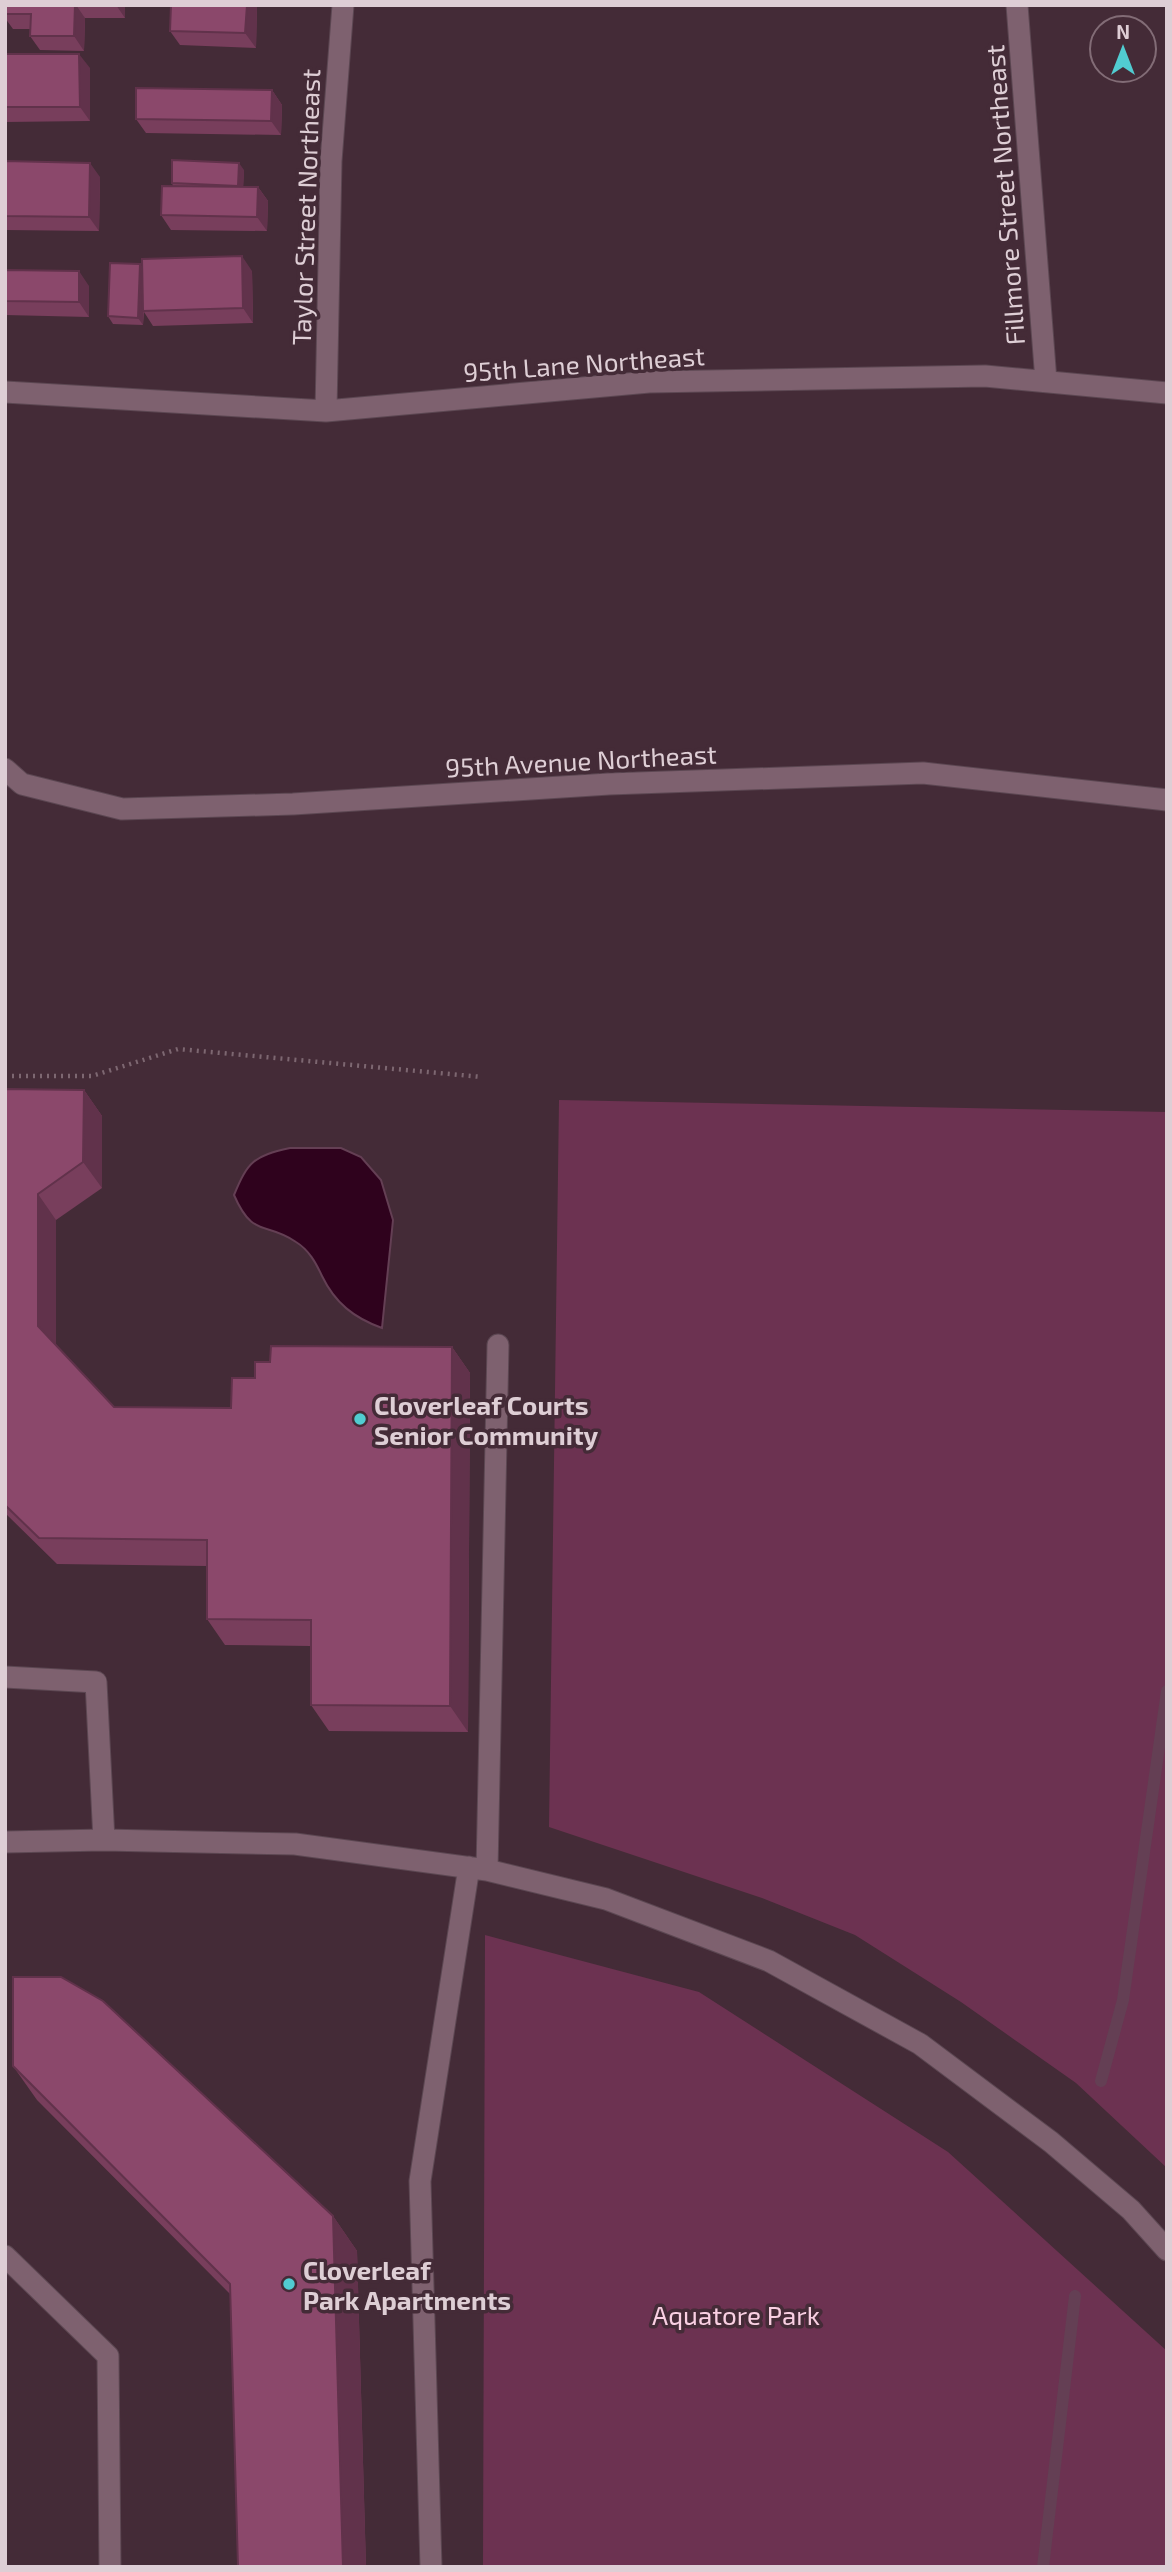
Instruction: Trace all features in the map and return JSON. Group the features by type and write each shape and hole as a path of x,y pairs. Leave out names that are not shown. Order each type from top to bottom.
{"street":[{"name":"Taylor Street Northeast","path":"326,411 331,161 343,5"},
{"name":"Fillmore Street Northeast","path":"1017,5 1046,381"},
{"name":"95th Lane Northeast","path":"5,392 326,411 649,382 985,376 1167,393"},
{"name":"95th Avenue Northeast","path":"5,769 22,784 122,809 293,804 608,784 923,773 1167,800"},
{"path":"431,2567 420,2181 478,1868 498,1345"},
{"path":"5,1677 96,1682 104,1840"},
{"path":"5,1842 104,1840 295,1844 478,1868 606,1899 769,1961 908,2038 1051,2143 1131,2210 1167,2250"},
{"path":"5,2256 108,2356 110,2567"}],"path":[{"path":"5,1076 92,1076 178,1049 482,1077"}],"green space":[{"path":"559,1100 1167,1112 1167,2168 1076,2083 961,2002 855,1935 762,1898 549,1827"},
{"name":"Aquatore Park","path":"485,1935 699,1992 948,2152 1167,2351 1167,2567 483,2567"}],"shaded area":[{"path":"290,1148 341,1148 361,1157 381,1180 393,1220 382,1328 354,1314 339,1302 312,1257 301,1245 254,1224 241,1209 234,1195 248,1167 260,1157"}],"building":[{"path":"5,5 75,5 74,36 30,36 31,14 5,14"},
{"path":"171,5 247,5 245,33 170,31"},
{"path":"5,54 79,54 80,107 5,107"},
{"path":"136,88 272,90 271,121 136,119"},
{"path":"172,160 239,163 238,186 172,183"},
{"path":"5,161 90,163 89,217 5,216"},
{"path":"162,186 258,187 257,217 161,215"},
{"path":"242,256 243,308 143,311 142,259"},
{"path":"110,263 140,264 138,318 108,316"},
{"path":"5,270 79,271 79,302 5,301"},
{"name":"Cloverleaf Courts Senior Community","path":"5,1089 84,1090 83,1162 38,1194 38,1326 114,1407 231,1408 232,1378 255,1378 255,1362 270,1362 271,1346 452,1347 450,1706 311,1705 311,1620 207,1619 207,1540 39,1538 5,1505"},
{"name":"Cloverleaf Park Apartments","path":"13,1977 61,1977 103,2001 333,2216 343,2567 238,2567 230,2284 13,2066"}],"waterway":[{"path":"1101,2081 1123,2000 1167,1691"},
{"path":"1043,2567 1075,2296"}],"place":[{"name":"Cloverleaf Courts Senior Community","path":"360,1419"},
{"name":"Cloverleaf Park Apartments","path":"289,2284"}]}
